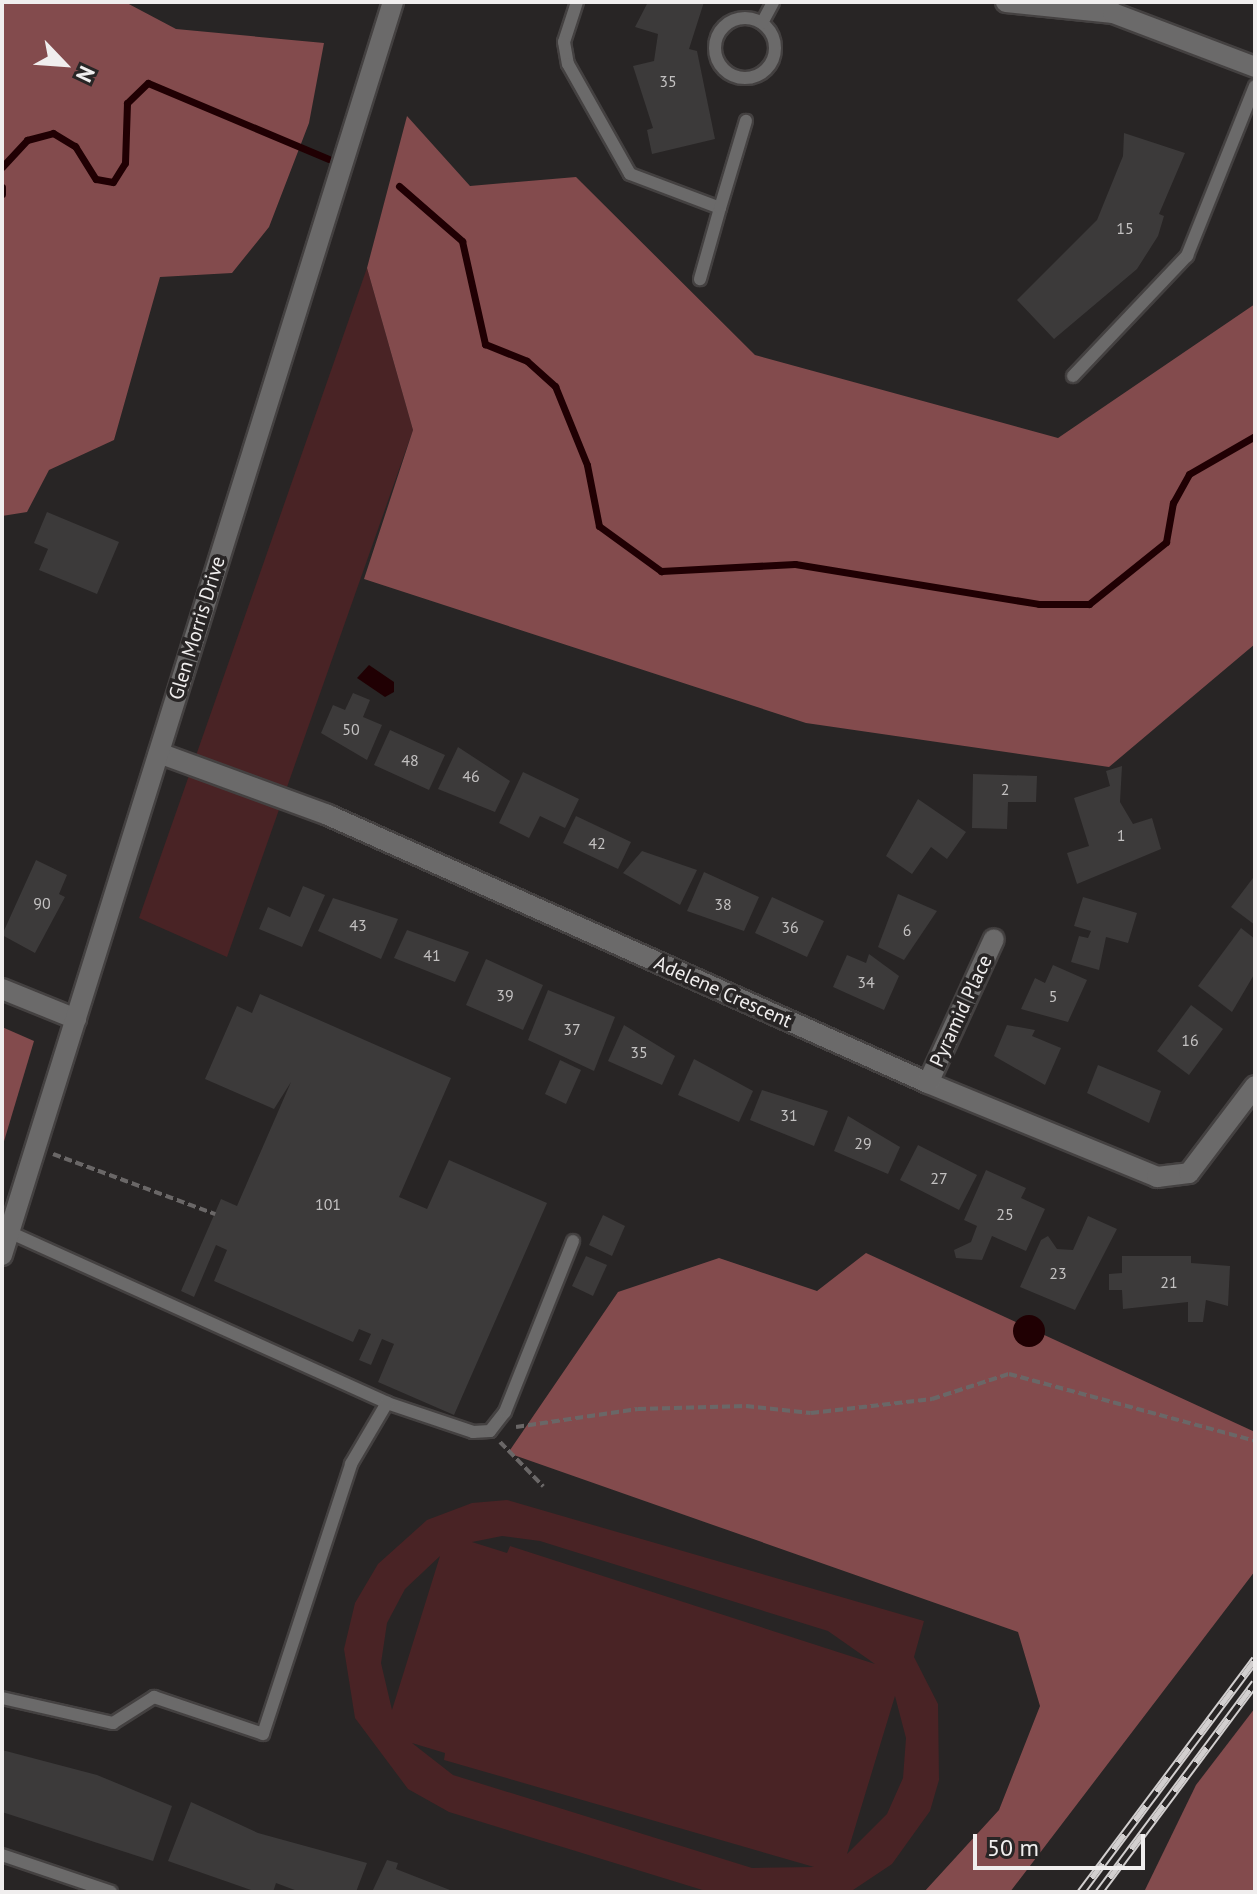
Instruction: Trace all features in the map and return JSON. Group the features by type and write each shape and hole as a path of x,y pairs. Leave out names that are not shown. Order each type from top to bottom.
{"street":[{"name":"Glen Morris Drive","path":"2,1255 393,2"},
{"path":"1006,2 1113,13 1255,67"},
{"name":"Adelene Crescent","path":"159,753 328,815 928,1083 1157,1177 1189,1173 1255,1086"},
{"name":"Pyramid Place","path":"928,1083 994,939"},
{"path":"2,989 76,1019"}],"lane":[{"path":"577,2 564,42 568,64 630,174 720,208"},
{"path":"762,23 773,2"},
{"path":"740,18 762,23 773,38 769,66 745,78 727,72 714,47 722,28 740,18"},
{"path":"1073,376 1187,256 1255,86"},
{"path":"700,279 746,121"},
{"path":"9,1232 387,1403 490,1431 573,1241"},
{"path":"2,1698 113,1723 154,1697 263,1734 351,1464 387,1403"},
{"path":"2,1855 111,1892"}],"path":[{"path":"36,1147 215,1214"},
{"path":"490,1431 638,1409 841,1410 932,1399 1009,1374 1255,1441"},
{"path":"490,1431 543,1486"}],"shaded area":[{"path":"2,2 125,2 176,29 324,43 309,123 269,227 232,273 160,277 114,440 49,470 27,512 2,516"},
{"path":"407,116 470,186 576,177 755,355 1058,438 1255,304 1255,644 1109,767 806,723 364,579 413,430 367,268"},
{"path":"367,268 413,430 227,957 139,918"},
{"path":"369,665 394,682 394,692 385,697 357,678"},
{"path":"2,1027 34,1041 2,1148"},
{"path":"866,1253 1255,1432 1255,1571 1010,1892 924,1892 999,1810 1040,1706 1018,1632 508,1453 618,1292 719,1258 817,1291"},
{"path":"1029,1315 1040,1320 1045,1331 1040,1342 1029,1347 1018,1342 1013,1331 1018,1320"},
{"path":"507,1500 924,1621 914,1657 938,1704 939,1780 930,1811 892,1864 850,1892 709,1892 449,1812 408,1789 355,1718 344,1649 355,1603 378,1564 427,1520 472,1503","holes":["502,1536 540,1541 828,1631 875,1664 510,1546 507,1553 472,1542","440,1556 392,1710 381,1663 387,1623 405,1589","895,1696 906,1738 903,1778 887,1814 847,1854","412,1743 445,1753 444,1760 814,1867 752,1868 453,1775"]},
{"path":"1255,1708 1255,1892 1144,1892 1196,1785"}],"building":[{"path":"648,2 704,2 689,49 697,51 715,139 652,154 647,130 653,128 633,66 654,61 658,34 635,27"},
{"path":"1124,133 1185,153 1159,214 1164,216 1158,236 1137,269 1054,339 1017,300 1097,220 1123,156"},
{"path":"47,512 119,542 97,594 39,570 48,549 34,543"},
{"path":"353,693 370,700 363,717 382,725 367,760 321,733 333,705 345,710"},
{"path":"390,730 445,755 429,790 374,765"},
{"path":"458,747 510,781 495,812 438,789"},
{"path":"1122,766 1120,802 1133,824 1152,818 1161,849 1077,884 1067,853 1089,846 1074,798 1110,786 1106,771"},
{"path":"523,772 579,799 565,828 540,816 529,838 499,823"},
{"path":"973,774 1037,776 1036,802 1008,802 1007,829 972,828"},
{"path":"918,799 966,832 947,859 931,847 912,874 886,856"},
{"path":"576,816 631,842 618,869 563,843"},
{"path":"642,851 697,870 680,905 623,873"},
{"path":"36,860 67,875 59,894 65,897 35,953 2,935"},
{"path":"704,872 759,897 744,931 687,911"},
{"path":"1255,879 1255,925 1231,907"},
{"path":"303,886 325,895 302,947 259,929 268,907 290,917"},
{"path":"898,894 937,911 904,960 878,947"},
{"path":"772,897 824,921 807,957 755,933"},
{"path":"1083,897 1137,913 1128,943 1106,937 1099,970 1071,962 1079,936 1088,938 1091,931 1074,926"},
{"path":"333,898 398,919 381,959 318,931"},
{"path":"1241,928 1255,939 1255,973 1232,1012 1198,986"},
{"path":"407,930 469,952 455,982 394,958"},
{"path":"869,954 899,976 884,1010 833,987 847,955 866,963"},
{"path":"486,959 543,985 523,1030 466,1005"},
{"path":"1053,965 1087,980 1068,1022 1021,1009 1035,978 1045,983"},
{"path":"548,990 615,1017 594,1071 528,1040"},
{"path":"260,994 451,1078 399,1197 427,1209 449,1160 547,1203 454,1415 378,1382 394,1344 382,1339 371,1365 359,1360 371,1334 359,1329 353,1342 214,1281 227,1250 216,1245 194,1297 181,1291 221,1199 237,1206 291,1082 274,1109 205,1079 237,1006 252,1013"},
{"path":"1191,1005 1223,1029 1189,1075 1157,1051"},
{"path":"624,1025 675,1056 662,1085 608,1061"},
{"path":"1007,1025 1035,1030 1032,1036 1061,1048 1045,1085 994,1056"},
{"path":"694,1059 753,1091 739,1122 678,1095"},
{"path":"560,1060 581,1070 566,1104 545,1094"},
{"path":"1098,1065 1161,1091 1149,1123 1087,1093"},
{"path":"762,1090 828,1111 814,1146 750,1120"},
{"path":"848,1116 900,1147 888,1174 834,1151"},
{"path":"918,1145 977,1175 959,1210 900,1180"},
{"path":"986,1170 1026,1188 1021,1198 1045,1209 1026,1251 992,1236 982,1260 956,1258 954,1250 971,1242 977,1226 964,1220"},
{"path":"603,1215 625,1226 612,1256 589,1245"},
{"path":"1088,1216 1117,1229 1075,1310 1020,1287 1041,1240 1048,1236 1057,1249 1073,1250"},
{"path":"586,1256 607,1265 593,1296 572,1286"},
{"path":"1122,1256 1191,1256 1191,1263 1230,1266 1228,1306 1206,1300 1203,1322 1188,1322 1188,1302 1123,1309 1122,1290 1109,1290 1109,1274 1122,1273"},
{"path":"2,1750 97,1775 172,1806 153,1861 2,1812"},
{"path":"191,1802 258,1833 367,1863 356,1892 300,1892 276,1883 273,1892 257,1892 168,1861"},
{"path":"387,1860 398,1863 396,1869 455,1892 372,1892"}],"waterway":[{"path":"2,167 27,140 53,133 75,146 96,179 113,182 125,163 127,103 148,83 329,159"},
{"path":"399,186 462,241 485,344 527,361 555,386 587,465 599,526 661,571 795,564 1039,604 1089,604 1166,542 1173,503 1189,474 1255,436"},
{"path":"2,187 2,194"}],"railway":[{"path":"1081,1892 1255,1659"},
{"path":"1099,1892 1255,1683"}]}
